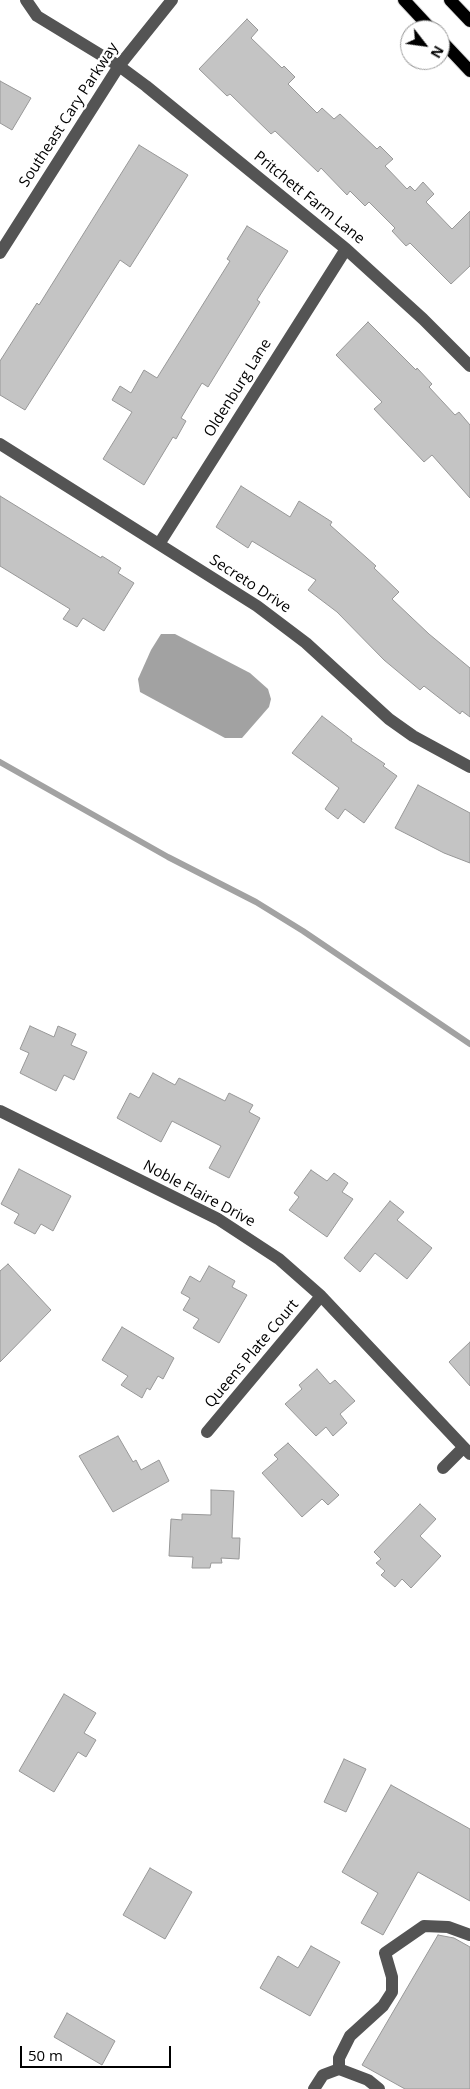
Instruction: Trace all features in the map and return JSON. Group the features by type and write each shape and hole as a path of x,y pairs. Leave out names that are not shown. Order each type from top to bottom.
{"main road":[{"path":"404,0 423,20"},
{"path":"450,0 470,21"},
{"path":"450,50 470,71"}],"street":[{"name":"Pritchett Farm Lane","path":"26,0 37,16 119,66 346,249 423,319 470,366"},
{"name":"Southeast Cary Parkway","path":"0,253 119,66 172,0"},
{"name":"Oldenburg Lane","path":"158,544 346,249"},
{"name":"Secreto Drive","path":"0,444 282,624 306,643 364,698 397,724 447,756 470,767"},
{"name":"Noble Flaire Drive","path":"0,1111 236,1230 279,1259 321,1296 467,1451 444,1468"},
{"name":"Queens Plate Court","path":"207,1432 321,1296"},
{"path":"338,2069 339,2058 350,2036 383,2006 392,1992 392,1977 385,1953 424,1926 448,1927 470,1935"},
{"path":"314,2089 323,2075 338,2069 368,2080 378,2089"}],"shaded area":[{"path":"161,634 175,634 250,673 268,689 271,699 269,707 242,738 225,738 140,692 138,679 151,650"}],"building":[{"path":"247,19 258,30 251,38 282,68 284,66 295,77 288,84 317,113 322,108 334,119 340,114 377,149 380,146 393,159 385,166 407,189 410,186 415,191 423,182 434,194 426,202 452,229 470,211 470,266 451,284 410,243 406,246 392,231 395,228 369,202 365,206 350,191 347,195 321,168 318,172 275,131 271,134 230,94 227,96 199,69"},
{"path":"0,81 31,98 12,130 0,123"},
{"path":"139,145 188,175 130,267 120,260 25,410 0,395 0,361 37,303 39,305"},
{"path":"247,226 288,251 257,300 260,302 208,387 202,383 181,418 186,421 176,439 173,437 144,485 103,459 132,412 112,400 120,386 131,393 144,370 157,378 230,261 227,259"},
{"path":"368,322 432,384 429,387 455,415 459,412 470,425 470,498 432,455 424,462 374,409 382,402 336,355"},
{"path":"241,486 290,517 299,501 332,522 330,525 376,566 374,568 399,592 392,599 429,634 470,668 470,717 462,711 460,714 424,686 420,690 384,660 337,612 308,590 316,580 252,541 248,548 216,527"},
{"path":"0,496 101,558 102,556 121,568 118,573 134,583 104,631 83,618 77,627 63,619 70,609 0,566"},
{"path":"322,716 352,739 351,741 385,764 383,766 397,776 364,823 345,809 338,819 325,809 339,788 292,753"},
{"path":"418,785 470,813 470,863 444,853 395,828"},
{"path":"30,1026 54,1037 58,1026 76,1034 71,1045 87,1052 74,1080 64,1075 56,1091 20,1073 29,1053 20,1049"},
{"path":"153,1073 175,1085 179,1078 225,1101 229,1093 253,1105 249,1112 260,1118 229,1178 209,1168 221,1146 172,1121 161,1142 117,1118 130,1093 139,1098"},
{"path":"19,1169 71,1196 53,1231 41,1224 35,1234 14,1223 19,1214 1,1204"},
{"path":"311,1170 327,1181 334,1173 348,1183 342,1192 353,1199 327,1237 289,1210 299,1197 294,1193"},
{"path":"390,1201 404,1212 397,1220 432,1248 407,1279 375,1253 360,1272 344,1258"},
{"path":"8,1264 51,1310 0,1362 0,1271"},
{"path":"209,1266 235,1281 232,1287 247,1295 219,1343 193,1328 199,1319 183,1310 190,1298 181,1293 190,1276 200,1282"},
{"path":"122,1327 174,1358 163,1379 158,1376 150,1390 147,1388 142,1398 121,1385 128,1376 102,1360"},
{"path":"470,1342 470,1386 449,1362"},
{"path":"317,1369 330,1384 335,1380 355,1401 340,1414 347,1423 333,1436 326,1427 316,1436 285,1404 302,1389 299,1385"},
{"path":"118,1436 133,1462 136,1460 141,1470 159,1460 169,1481 113,1512 79,1456"},
{"path":"288,1443 339,1495 328,1505 322,1499 302,1517 262,1473 278,1459 274,1455"},
{"path":"211,1490 234,1491 232,1538 240,1538 239,1559 221,1558 222,1563 211,1563 210,1568 192,1568 193,1557 169,1556 171,1519 182,1520 182,1514 211,1515"},
{"path":"420,1504 436,1519 420,1536 441,1556 411,1588 402,1579 395,1587 381,1575 385,1571 376,1563 381,1559 374,1552"},
{"path":"64,1694 96,1713 84,1733 96,1740 86,1757 78,1752 54,1792 19,1771"},
{"path":"344,1759 366,1769 346,1812 324,1802"},
{"path":"391,1785 470,1829 470,1901 418,1872 383,1935 361,1923 378,1893 342,1872"},
{"path":"150,1868 192,1892 165,1939 123,1915"},
{"path":"438,1935 454,1938 470,1947 470,2089 405,2089 362,2065"},
{"path":"311,1946 340,1962 310,2016 260,1988 278,1956 298,1968"},
{"path":"67,2013 115,2041 102,2065 54,2037"}],"waterway":[{"path":"0,762 168,857 256,902 303,931 470,1044"}]}
